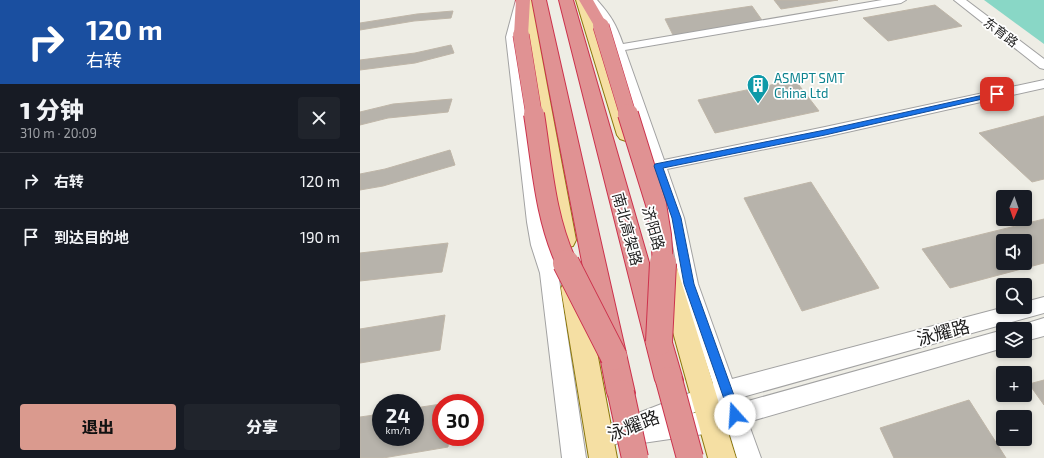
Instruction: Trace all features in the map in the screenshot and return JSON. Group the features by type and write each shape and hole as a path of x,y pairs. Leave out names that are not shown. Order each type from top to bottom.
{"highway":[{"path":"523,0 522,35 550,215 559,248 614,357"},
{"path":"539,0 635,458"},
{"name":"南北高架路","path":"566,0 690,458"},
{"path":"586,0 601,26 656,204 661,235 663,270 659,342"}],"main road":[{"path":"523,0 601,448"},
{"name":"济阳路","path":"583,0 638,173 719,406 721,455"}],"street":[{"path":"523,0 516,16 512,37 536,222 540,245 549,273 574,458"},
{"path":"591,0 606,17 676,218 689,284 719,406 749,458"},
{"path":"618,48 901,0"},
{"name":"东育路","path":"958,0 1044,65"},
{"name":"东育路","path":"970,0 1044,54"},
{"path":"658,166 825,132 1044,84"},
{"name":"泳耀路","path":"601,448 719,406 1044,305"},
{"path":"1032,330 1044,327"},
{"name":"泳耀路","path":"719,406 996,341"}],"shaded area":[{"path":"984,0 1044,0 1044,44"}],"building":[{"path":"774,0 838,0 781,9"},
{"path":"935,5 962,26 888,41 863,18"},
{"path":"752,6 764,23 674,37 665,19"},
{"path":"453,11 451,18 414,21 360,30 360,23 417,14"},
{"path":"451,45 454,53 415,63 360,70 360,60 415,53"},
{"name":"ASMPT SMT China Ltd","path":"795,80 819,111 715,133 698,100"},
{"path":"452,99 448,112 388,118 360,125 360,112 393,104"},
{"path":"1044,116 1044,179 1032,182 979,133"},
{"path":"450,150 455,165 383,186 360,190 360,174 385,169"},
{"path":"811,182 879,288 802,311 744,198"},
{"path":"1044,219 1044,263 1032,266 1032,234 996,234 996,270 1018,270 950,288 922,249 1016,226 1032,226 1032,222"},
{"path":"448,243 442,272 360,281 360,253"},
{"path":"445,315 440,350 360,363 360,329"},
{"path":"1044,380 1044,405 1032,388 1032,383"},
{"path":"969,400 996,442 996,446 998,446 1006,458 894,458 880,428"},
{"path":"432,405 432,446 448,447 383,458 360,458 360,417 372,415 372,446 424,446 424,407"}],"place":[{"name":"ASMPT SMT China Ltd","path":"758,104"}],"route":[{"path":"735,415 689,284 684,262 682,241 676,218 658,166 825,132 997,94"}]}
